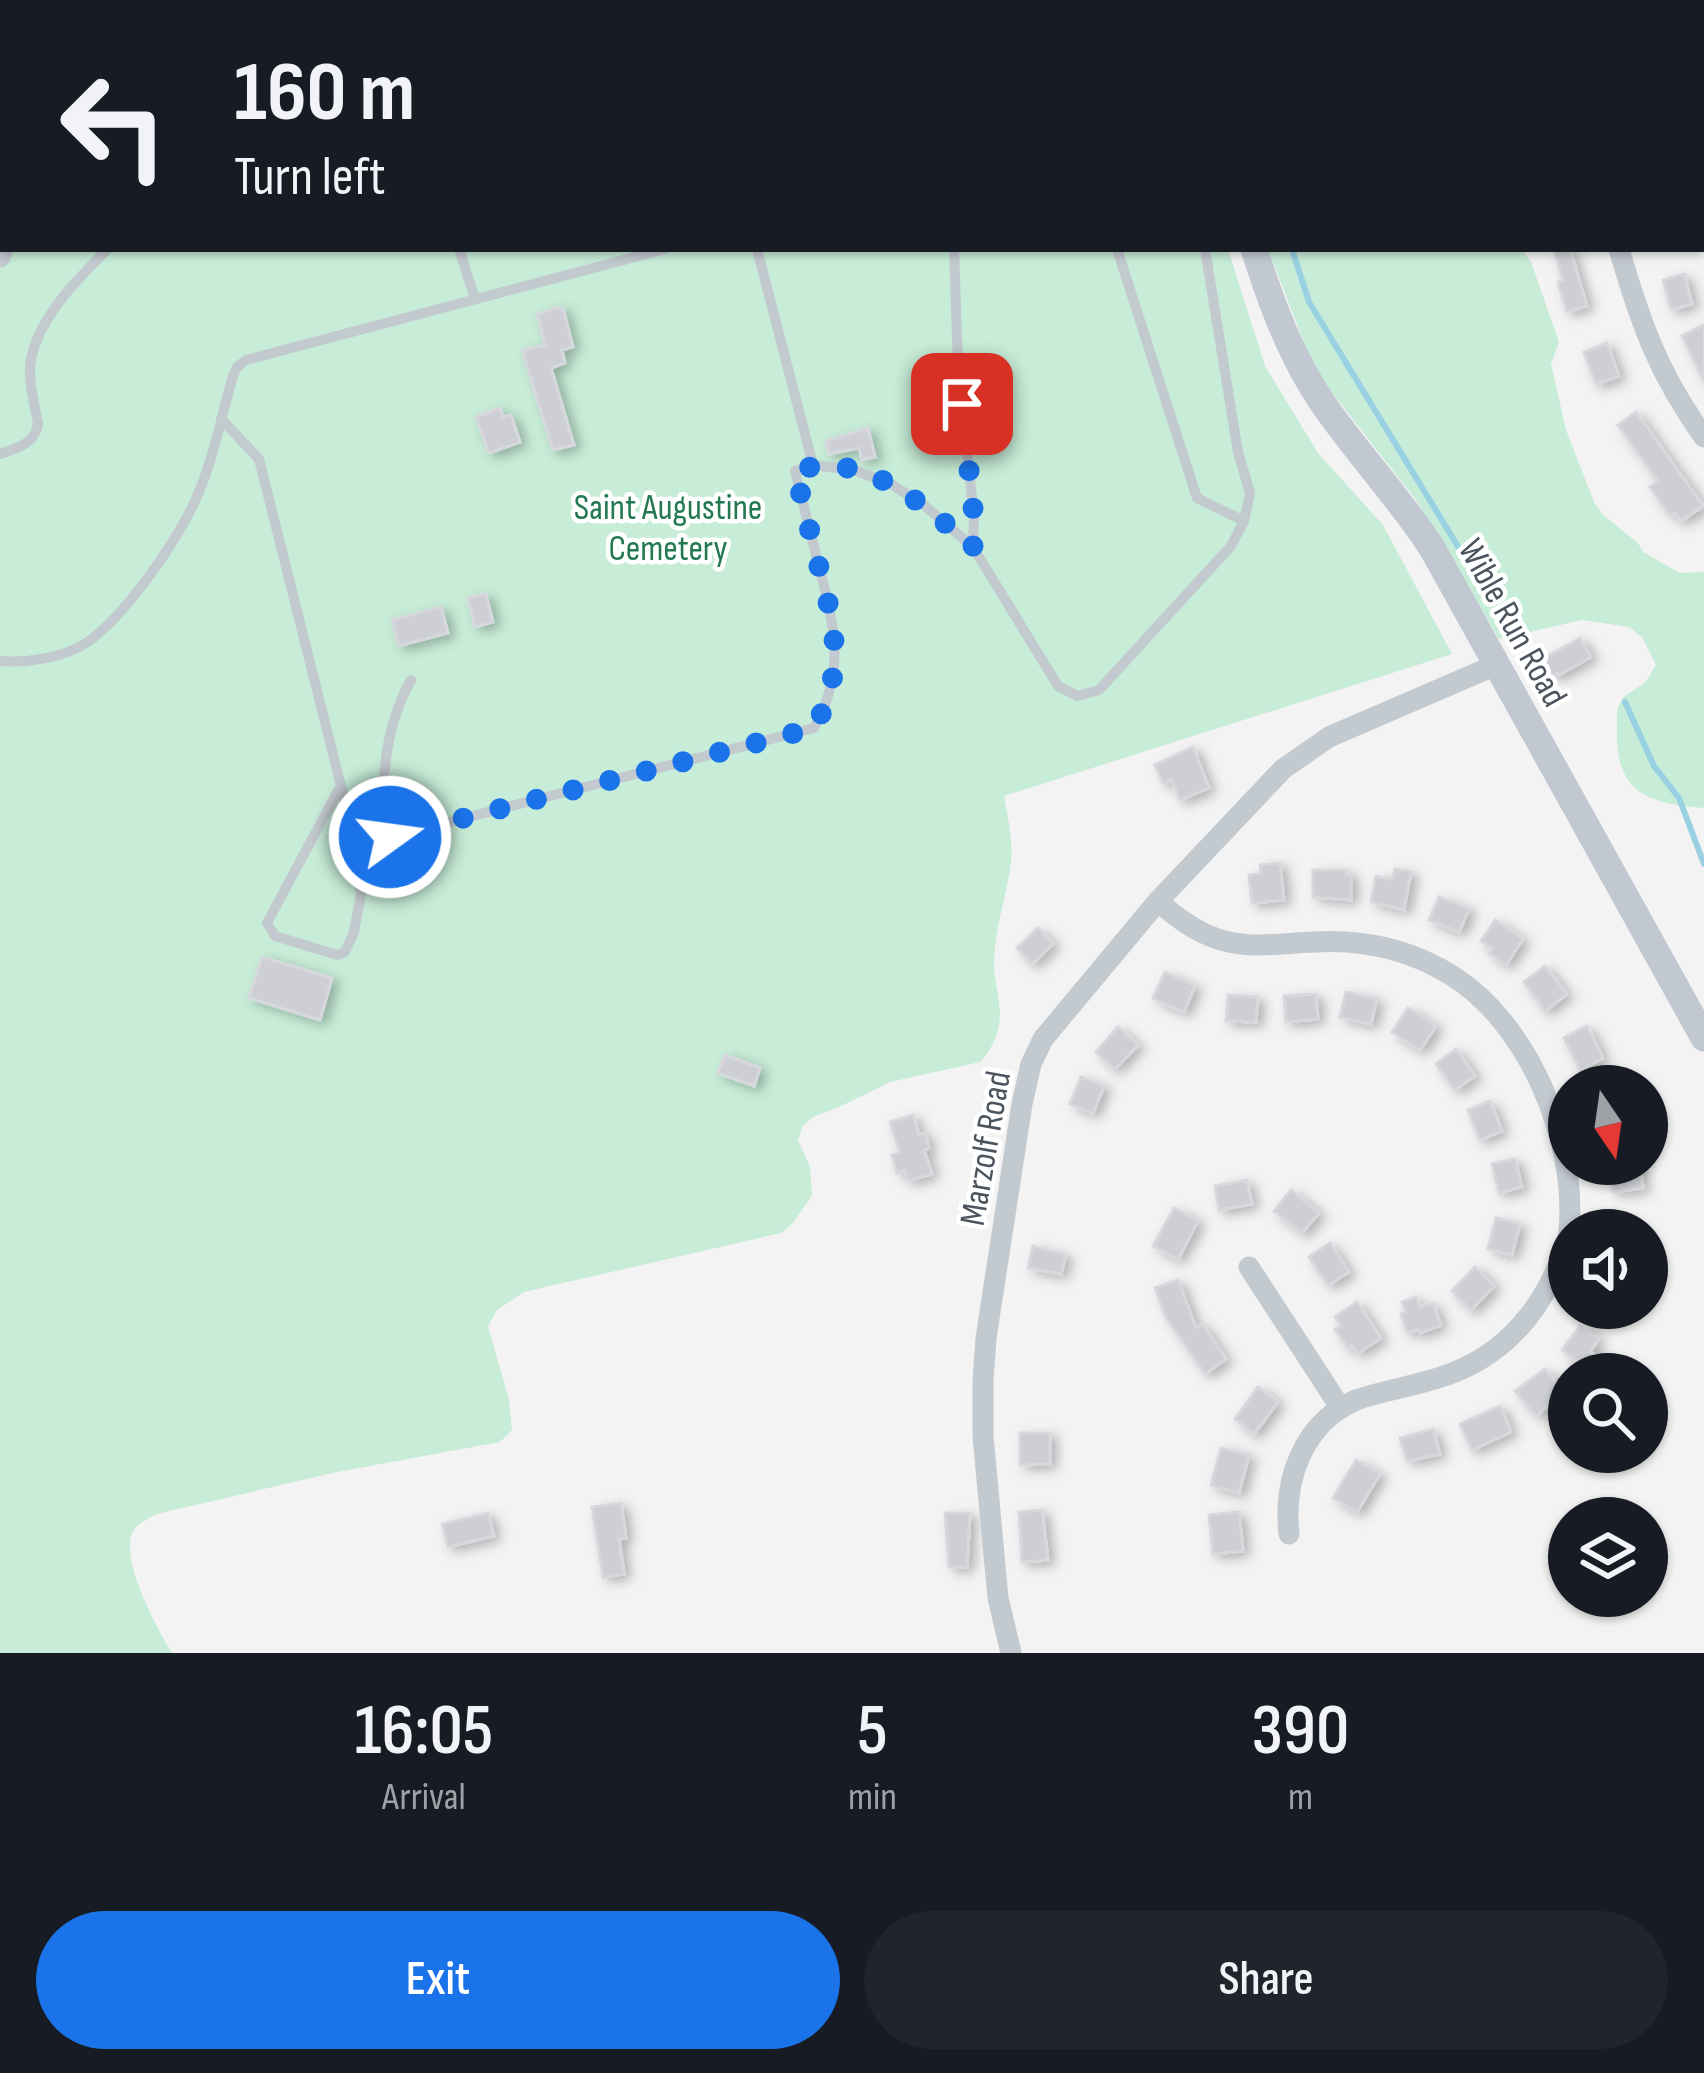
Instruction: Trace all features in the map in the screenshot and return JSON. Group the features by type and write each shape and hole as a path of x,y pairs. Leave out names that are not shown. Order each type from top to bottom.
{"street":[{"name":"Wible Run Road","path":"1255,252 1287,340 1307,379 1407,508 1432,548 1704,1038"},
{"path":"1620,252 1653,353 1704,437"},
{"name":"Marzolf Road","path":"1011,1653 998,1598 983,1436 983,1381 1022,1104 1031,1064 1043,1039 1158,901 1282,769 1329,737 1498,664"},
{"path":"1158,901 1196,932 1228,943 1368,944 1400,952 1453,976 1499,1018 1524,1054 1545,1096 1568,1165 1570,1209"},
{"path":"1249,1267 1340,1407"},
{"path":"1289,1534 1287,1500 1296,1464 1314,1432 1340,1407 1454,1372 1496,1349 1526,1322 1548,1287"}],"lane":[{"path":"0,454 37,434 30,367 38,339 59,305 105,252"},
{"path":"460,252 475,298"},
{"path":"0,662 24,663 86,644 152,571 195,501 233,376 246,360 653,252"},
{"path":"758,252 812,465"},
{"path":"954,252 973,547"},
{"path":"1118,252 1197,499 1244,521"},
{"path":"356,846 814,728 826,705 836,650 834,621 795,471 812,465 854,470 891,484 925,506 973,547 1058,686 1077,696 1099,690 1231,546 1244,521 1250,493 1238,452 1205,252"},
{"path":"221,419 259,459 356,846 361,894 354,932 345,952 337,955 274,936 267,922 340,784"},
{"path":"390,837 385,785 389,744 399,702 411,680"}],"green space":[{"name":"Saint Augustine Cemetery","path":"0,252 1229,252 1265,366 1318,453 1383,525 1452,654 1004,796 1011,854 995,951 1000,1021 993,1043 980,1062 890,1082 803,1125 798,1140 810,1167 812,1195 793,1223 781,1233 524,1292 497,1310 488,1326 509,1400 512,1430 500,1442 337,1472 157,1514 141,1522 130,1541 135,1574 172,1653 0,1653"},
{"path":"1269,252 1524,252 1559,342 1551,364 1566,430 1594,502 1643,552 1680,573 1704,572 1704,808 1654,799 1623,771 1617,735 1619,706 1656,665 1642,637 1629,627 1582,620 1499,639 1416,500 1315,371"}],"building":[{"path":"1555,252 1571,252 1587,306 1567,312 1558,282 1563,281"},
{"path":"1684,274 1692,304 1671,310 1663,280"},
{"path":"563,308 573,347 562,350 565,363 551,368 574,445 553,450 522,350 545,345 537,314"},
{"path":"1704,325 1704,381 1682,336"},
{"path":"1607,343 1619,376 1596,384 1584,352"},
{"path":"500,408 503,417 511,415 520,442 489,453 476,417"},
{"path":"1636,412 1703,506 1681,521 1675,513 1670,515 1650,487 1658,481 1618,425"},
{"path":"868,428 875,457 862,460 859,448 829,454 826,441"},
{"path":"486,594 493,622 475,627 468,598"},
{"path":"441,607 448,633 399,646 392,620"},
{"path":"1580,638 1591,657 1552,676 1543,659"},
{"path":"1193,747 1209,788 1180,800 1172,780 1163,783 1155,765"},
{"path":"1280,863 1284,900 1252,903 1249,875 1261,874 1260,865"},
{"path":"1395,869 1411,872 1404,910 1371,902 1376,876 1392,880"},
{"path":"1313,870 1346,870 1351,875 1351,900 1313,897"},
{"path":"1439,897 1469,909 1459,932 1429,920"},
{"path":"1495,920 1523,939 1506,965 1481,941"},
{"path":"1038,928 1053,944 1032,964 1017,948"},
{"path":"262,957 332,978 320,1020 249,998"},
{"path":"1545,966 1567,994 1545,1011 1524,982"},
{"path":"1165,972 1195,986 1184,1012 1153,998"},
{"path":"1346,992 1377,999 1371,1024 1340,1017"},
{"path":"1316,994 1318,1019 1286,1022 1284,996"},
{"path":"1228,995 1258,997 1256,1022 1226,1021"},
{"path":"1408,1008 1436,1026 1420,1050 1392,1032"},
{"path":"1587,1026 1603,1058 1578,1065 1564,1038"},
{"path":"1118,1027 1138,1045 1115,1069 1096,1052"},
{"path":"1456,1049 1475,1076 1455,1090 1436,1064"},
{"path":"725,1055 760,1068 754,1086 718,1073"},
{"path":"1081,1077 1104,1086 1093,1113 1070,1104"},
{"path":"1490,1101 1502,1131 1480,1140 1468,1110"},
{"path":"913,1115 919,1135 925,1133 929,1148 924,1150 932,1174 908,1181 905,1170 897,1173 892,1155 900,1153 890,1122"},
{"path":"1515,1159 1522,1187 1499,1193 1492,1164"},
{"path":"1247,1180 1252,1204 1219,1210 1215,1186"},
{"path":"1612,1185 1643,1185 1643,1188 1613,1192"},
{"path":"1291,1190 1319,1213 1302,1233 1274,1211"},
{"path":"1174,1208 1198,1221 1178,1259 1153,1246"},
{"path":"1496,1218 1520,1224 1512,1255 1488,1249"},
{"path":"1330,1243 1349,1272 1328,1285 1309,1257"},
{"path":"1033,1246 1066,1255 1061,1274 1028,1268"},
{"path":"1475,1267 1494,1286 1471,1310 1452,1291"},
{"path":"1178,1280 1196,1328 1202,1324 1226,1359 1205,1374 1166,1317 1155,1288"},
{"path":"1416,1297 1420,1307 1433,1303 1441,1325 1420,1333 1407,1332 1402,1302"},
{"path":"1357,1302 1381,1338 1358,1353 1352,1345 1348,1348 1335,1329 1341,1326 1335,1317"},
{"path":"1578,1329 1599,1339 1592,1353 1562,1350"},
{"path":"1545,1369 1548,1373 1548,1406 1536,1416 1515,1391"},
{"path":"1258,1387 1278,1402 1254,1434 1235,1419"},
{"path":"1500,1406 1511,1432 1472,1450 1460,1424"},
{"path":"1433,1429 1440,1454 1407,1461 1400,1438"},
{"path":"1020,1433 1050,1433 1050,1464 1020,1465"},
{"path":"1221,1448 1249,1455 1239,1493 1211,1485"},
{"path":"1356,1460 1380,1474 1357,1512 1333,1498"},
{"path":"621,1503 624,1574 603,1577 592,1507"},
{"path":"1042,1510 1048,1560 1022,1562 1019,1512"},
{"path":"1239,1512 1243,1551 1213,1554 1209,1515"},
{"path":"488,1513 494,1536 448,1547 442,1524"},
{"path":"945,1513 970,1513 967,1567 949,1567"}],"waterway":[{"path":"1293,252 1309,302 1479,581"},
{"path":"1625,702 1654,766 1679,798 1704,864"}],"route":[{"path":"390,837 814,728 833,678 834,621 795,471 812,465 854,470 891,484 973,547 962,404"}]}
